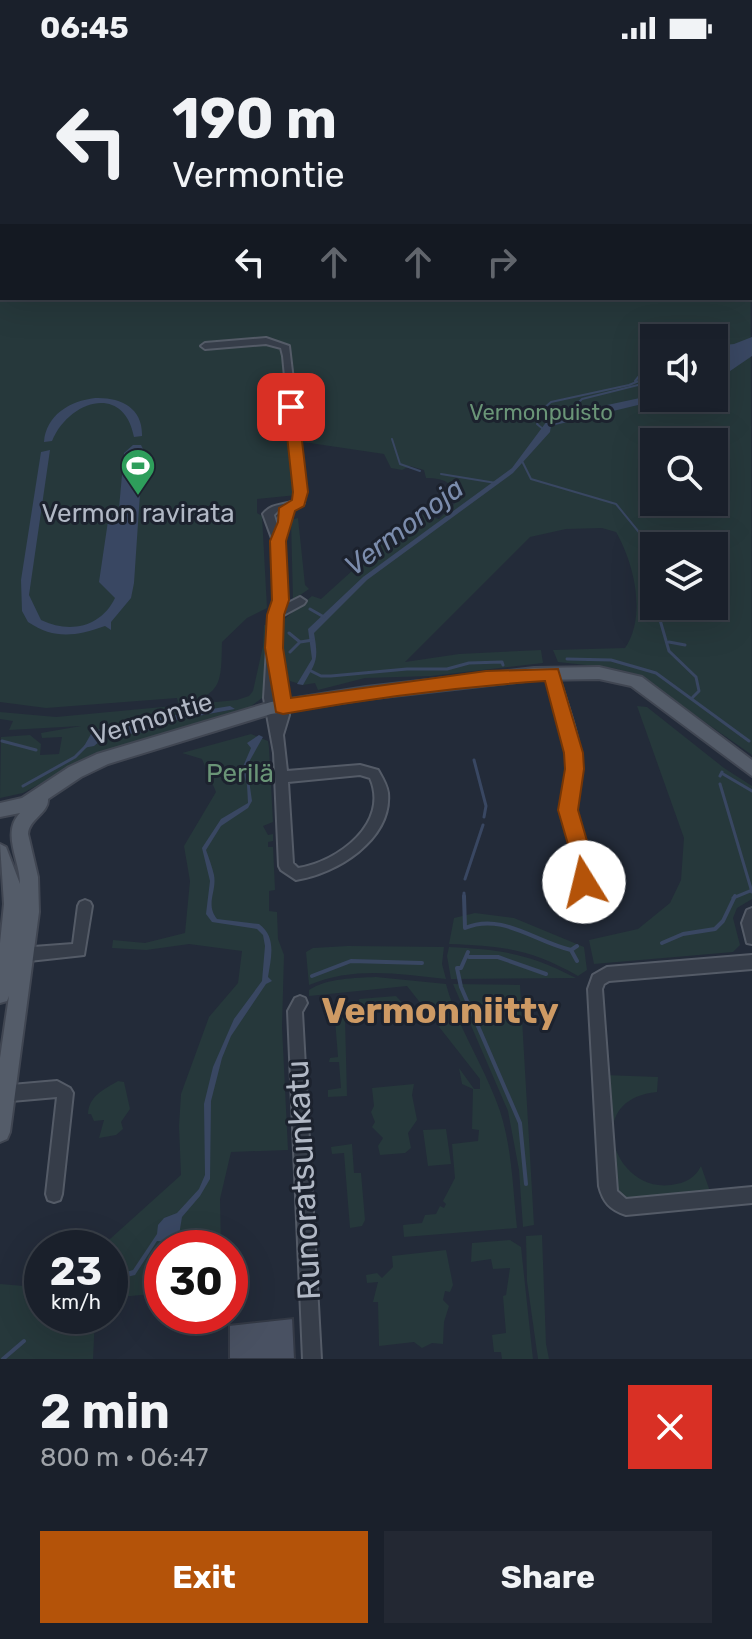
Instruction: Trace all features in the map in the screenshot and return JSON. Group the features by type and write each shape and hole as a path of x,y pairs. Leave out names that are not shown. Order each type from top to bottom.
{"main road":[{"name":"Vermontie","path":"0,844 9,842 12,819 107,764 312,708 319,702 345,695 443,685 618,676 636,681 752,769"},
{"path":"0,994 15,956 30,891 12,819"},
{"path":"0,852 8,869 15,956 0,1132"}],"street":[{"path":"205,346 266,341 285,346 300,482 299,503 276,508 268,514 278,541 280,600 275,615 274,648 285,858 291,871 306,874 344,858 366,838 380,803 379,781 374,774 360,770 281,777"},
{"path":"278,541 286,522 287,508"},
{"path":"275,615 300,601"},
{"path":"553,678 574,753 575,769 568,810 584,865 584,882"},
{"path":"15,956 79,950 85,906"},
{"path":"752,914 749,923 752,938"},
{"path":"752,962 607,974 598,980 595,989 607,1186 611,1198 616,1204 626,1207 752,1195"},
{"name":"Runoratsunkatu","path":"300,1003 295,1011 312,1359"},
{"path":"3,1094 57,1089 65,1093 54,1194"}],"green space":[{"name":"Vermonpuisto","path":"0,300 751,300 752,755 636,674 613,668 558,662 553,650 625,648 632,635 637,605 633,574 616,532 602,528 566,529 530,537 405,662 459,654 541,650 543,663 431,676 365,678 318,690 315,683 303,685 290,681 284,672 281,622 312,596 321,599 416,513 439,519 459,499 450,485 443,480 426,478 424,470 410,466 402,470 391,468 384,454 303,442 292,442 297,495 257,499 257,513 262,516 267,608 247,618 222,642 220,677 211,692 204,697 178,703 177,698 46,708 0,702"},
{"path":"298,518 305,585 309,589 293,600 291,520"},
{"path":"264,625 269,625 266,695 250,707 97,753 23,793 0,798 1,737 30,735 41,744 40,755 59,754 62,737 42,738 41,733 81,726 9,730 13,721 0,719 0,712 56,717 237,700 253,691 263,646","holes":["235,709 177,720 144,732 105,737 95,745 86,747 91,735 103,727"]},
{"path":"637,706 647,707 724,768 752,786 752,899 737,908 733,918 740,945 733,952 594,964 589,940 638,929 670,903 681,880 684,838"},
{"name":"Perilä","path":"251,734 268,741 273,822 263,826 268,835 273,834 273,841 268,842 268,847 273,847 275,890 269,891 269,911 277,912 278,939 284,955 282,1027 288,1150 231,1152 220,1199 221,1230 144,1230 144,1295 128,1296 128,1230 120,1230 181,1175 181,1094 209,1017 238,983 242,951 189,944 146,950 112,948 113,940 145,943 185,933 190,881 184,846 216,792 202,759 182,753"},
{"path":"475,913 514,918 584,947 587,970 578,976 546,960 516,951 449,944 454,918"},
{"path":"444,947 442,964 446,979 360,973 309,985 306,952 313,948"},
{"path":"449,947 514,954 576,978 451,979 447,956"},
{"path":"376,977 446,984 457,1017 500,1111 510,1154 517,1228 404,1237 403,1225 422,1223 425,1215 436,1214 440,1206 444,1208 446,1204 443,1201 455,1178 452,1144 478,1141 479,1130 472,1129 473,1089 462,1084 459,1068 474,1089 480,1089 480,1079 407,986 309,996 309,990 324,983"},
{"path":"453,984 520,985 534,1225 523,1227 519,1170 508,1111"},
{"path":"396,996 411,1012 381,1015 380,1011 361,1012 359,999"},
{"path":"334,1007 344,1011 347,1096 328,1097 328,1090 341,1088 339,1062 329,1062 330,1058 338,1057"},
{"path":"604,1075 658,1077 657,1092 633,1098 619,1111 613,1127 614,1144 621,1161 634,1175 651,1184 681,1183 696,1174 701,1166 712,1197 617,1200"},
{"path":"118,1081 124,1082 130,1109 121,1122 123,1129 116,1135 99,1138 104,1120 94,1121 88,1114 89,1108 98,1094"},
{"path":"414,1084 412,1095 417,1120 408,1133 411,1148 405,1153 380,1155 378,1146 383,1138 372,1127 375,1122 371,1112 374,1106 372,1088"},
{"path":"446,1129 451,1164 428,1166 423,1130"},
{"path":"352,1144 354,1173 361,1173 365,1220 362,1226 350,1228 344,1153 332,1154 331,1147"},
{"path":"542,1235 549,1359 538,1359 527,1281 526,1236"},
{"path":"510,1240 521,1247 533,1359 502,1359 501,1352 494,1352 492,1335 506,1333 503,1296 506,1295 510,1268 493,1269 491,1259 471,1262 472,1243"},
{"path":"446,1250 453,1285 450,1292 445,1291 443,1300 449,1306 444,1322 443,1344 432,1343 422,1348 414,1342 379,1346 378,1302 373,1302 378,1282 367,1283 366,1275 377,1273 382,1278 393,1267 392,1256"},
{"path":"0,1284 24,1286 24,1334 94,1334 93,1359 0,1359"}],"water":[{"path":"752,337 752,356 728,372 728,345"},
{"path":"95,398 129,406 139,418 142,436 134,437 128,420 119,409 96,403 71,415 52,441 44,442 54,417 68,406"},
{"path":"640,398 640,405 551,426 550,432 513,473 367,580 314,633 315,661 303,685 297,684 312,659 308,629 363,577 512,468 547,421"},
{"path":"133,445 141,445 143,449 131,598 111,622 111,630 105,626 85,632 57,634 38,628 28,622 22,611 21,580 41,452 50,450 29,595 41,620 73,627 102,616 115,598 99,582 108,521 119,508 124,453"},
{"path":"230,706 235,709 177,720 144,732 105,737 94,746 83,748 91,734 103,727"},
{"path":"259,735 263,737 249,762 254,773 249,780 252,801 248,808 221,826 206,850 214,875 212,908 217,919 259,924 265,929 271,941 268,977 272,981 266,984 231,1036 222,1058 211,1101 210,1179 182,1217 180,1230 157,1230 164,1218 177,1213 199,1189 205,1175 204,1104 213,1067 234,1019 262,981 263,935 257,929 212,922 206,914 210,881 202,848 221,819 248,803 242,769 251,748 247,743"},
{"path":"144,1254 144,1261 135,1275 128,1277 128,1272 133,1270"}],"building":[{"path":"293,1318 295,1359 229,1359 229,1334 248,1334 248,1323"}],"waterway":[{"path":"635,381 640,375"},
{"name":"Vermonoja","path":"543,429 537,424 543,409 551,402 640,381"},
{"name":"Vermonoja","path":"565,416 582,399 640,384"},
{"path":"392,439 400,464 420,471"},
{"path":"522,461 531,479 616,504 640,533"},
{"path":"441,474 496,483"},
{"path":"310,609 324,617"},
{"path":"660,620 669,651 696,677 699,691 693,697"},
{"path":"289,633 300,642"},
{"path":"300,642 313,640"},
{"path":"290,652 300,642"},
{"path":"669,642 685,645"},
{"path":"567,659 611,660 656,673 749,741"},
{"path":"311,671 321,676 331,676 407,669 447,669 469,663 502,662 503,665"},
{"path":"2,741 36,750"},
{"path":"23,786 75,757 86,746"},
{"path":"474,760 486,806 484,817"},
{"path":"720,776 722,772"},
{"path":"723,774 752,791"},
{"path":"720,784 752,892"},
{"path":"465,879 483,825"},
{"path":"734,897 750,891"},
{"path":"464,896 465,928 479,924 505,926 571,950"},
{"path":"662,943 683,934 715,929 723,921 734,897"},
{"path":"571,950 577,946"},
{"path":"571,950 577,961"},
{"path":"468,952 461,968 457,968 461,987 520,1123 526,1184"},
{"path":"469,957 498,957 546,974"},
{"path":"312,976 351,961 422,963"},
{"name":"Vermonoja","path":"3,1359 24,1341"}],"place":[{"name":"Vermon ravirata","path":"138,497"}],"district":[{"name":"Vermonniitty","path":"440,1010"}],"route":[{"path":"291,407 300,492 299,503 287,508 286,522 278,541 280,600 275,615 274,648 283,707 345,695 486,678 552,674 574,753 575,769 568,810 584,865 584,882"}]}
